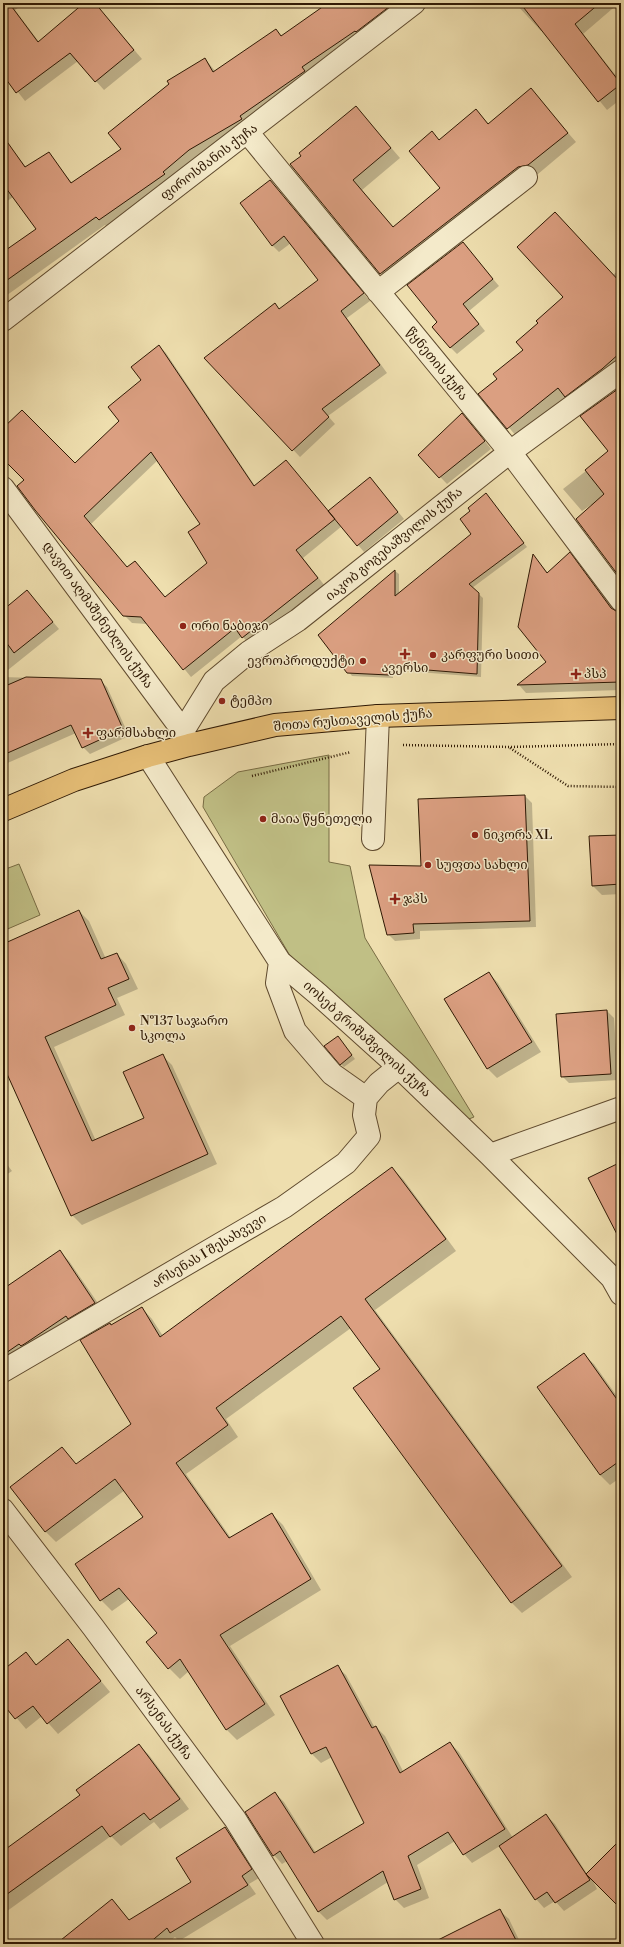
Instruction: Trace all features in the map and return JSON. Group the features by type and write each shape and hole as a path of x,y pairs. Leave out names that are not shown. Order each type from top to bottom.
{"main road":[{"name":"შოთა რუსთაველის ქუჩა","path":"3,810 74,780 148,756 186,738 275,725 378,716 621,708"}],"street":[{"name":"ფიროსმანის ქუჩა","path":"3,320 414,3"},
{"name":"წყნეთის ქუჩა","path":"248,132 510,452 621,600"},
{"path":"378,292 526,177"},
{"name":"იაკობ გოგებაშვილის ქუჩა","path":"186,738 214,681 249,652 298,620 510,452 621,371"},
{"name":"დავით აღმაშენებლის ქუჩა","path":"3,488 186,738"},
{"path":"373,839 378,716"},
{"name":"იოსებ გრიშაშვილის ქუჩა","path":"148,756 280,962 319,994 399,1067 490,1155 612,1278 621,1294"},
{"path":"280,962 277,983 295,1031 332,1074 366,1098 379,1083 399,1067"},
{"name":"არსენას I შესახვევი","path":"3,1371 284,1207 346,1162 369,1136 364,1115 366,1098"},
{"path":"490,1155 621,1108"},
{"name":"არსენას ქუჩა","path":"3,1510 93,1627 235,1820 313,1944"}],"path":[{"path":"252,776 333,758 377,745 510,747 621,744"},
{"path":"510,747 568,786 621,787"}],"shaded area":[{"path":"329,755 329,862 350,866 365,938 474,1117 464,1121 289,954 203,807 204,797 238,772"},
{"path":"19,864 40,915 3,931 3,870"}],"building":[{"path":"3,3 9,3 38,42 84,3 95,3 134,50 95,82 70,53 16,93 3,75"},
{"path":"328,3 394,3 356,32 355,31 302,67 305,71 240,116 242,119 189,150 163,172 165,174 99,220 96,217 3,283 3,252 36,229 3,184 3,136 25,167 49,152 71,183 121,149 108,133 169,84 167,81 205,58 213,72 276,29 281,36"},
{"path":"520,3 600,3 575,24 621,84 598,102"},
{"path":"531,88 568,133 528,165 518,167 380,274 290,164 301,156 299,153 356,106 391,148 353,180 393,227 440,188 409,151 432,131 439,140 476,109 488,124"},
{"path":"270,180 364,293 341,311 380,365 322,409 329,417 292,451 204,358 275,303 279,309 318,280 284,236 272,246 240,203"},
{"path":"555,212 621,283 621,352 602,369 565,397 558,388 507,429 478,394 497,379 493,374 523,350 516,342 538,323 536,321 563,297 517,247"},
{"path":"463,242 493,279 463,304 479,324 450,348 432,327 437,322 407,285"},
{"path":"159,345 254,486 286,460 335,519 296,550 318,578 242,638 235,628 183,670 141,617 123,616 35,510 17,486 24,480 3,459 3,428 22,410 75,463 119,421 108,407 141,380 131,367","holes":["151,452 200,524 188,532 207,563 165,597 135,561 127,567 84,516"]},
{"path":"618,389 621,392 621,579 576,519 604,494 585,470 608,451 580,416"},
{"path":"462,413 485,441 439,478 418,455"},
{"path":"370,477 398,512 357,546 328,511"},
{"path":"486,493 524,543 469,584 479,593 477,674 390,667 389,675 347,673 318,635 395,570 395,596 471,534 460,519 470,511 468,508"},
{"path":"570,552 611,608 621,612 621,682 517,685 546,662 518,627 533,554 547,573"},
{"path":"27,590 53,622 14,653 3,638 3,610"},
{"path":"26,677 101,679 123,729 82,748 71,725 3,755 3,687"},
{"path":"525,795 530,921 413,924 414,933 387,935 369,865 421,866 418,799"},
{"path":"621,835 621,884 592,886 589,836"},
{"path":"79,910 101,959 117,953 129,979 108,988 116,1005 45,1037 92,1141 144,1118 123,1072 163,1054 208,1154 71,1216 3,1065 3,944"},
{"path":"489,972 532,1042 487,1069 444,999"},
{"path":"607,1010 611,1074 561,1077 556,1014"},
{"path":"338,1036 352,1055 340,1065 324,1046"},
{"path":"621,1162 621,1242 588,1178"},
{"path":"392,1167 446,1239 365,1299 562,1566 511,1603 353,1388 380,1369 341,1316 216,1408 228,1425 176,1463 229,1538 272,1513 311,1579 220,1635 265,1704 226,1730 180,1659 168,1669 146,1642 157,1633 119,1588 100,1601 75,1564 143,1517 115,1479 45,1532 10,1487 62,1447 76,1464 131,1424 80,1340 110,1323 111,1325 142,1307 160,1337"},
{"path":"60,1250 95,1303 68,1319 66,1316 26,1343 21,1346 19,1344 3,1355 3,1289"},
{"path":"584,1353 621,1405 621,1460 600,1475 537,1387"},
{"path":"68,1639 101,1681 47,1724 33,1706 15,1719 3,1704 3,1670 26,1652 36,1665"},
{"path":"338,1665 372,1728 376,1726 400,1773 450,1742 505,1829 463,1855 448,1832 408,1856 421,1889 394,1900 383,1871 318,1912 280,1851 273,1856 245,1812 275,1792 314,1853 364,1823 326,1747 311,1754 280,1696"},
{"path":"139,1744 180,1799 150,1820 144,1813 110,1837 102,1826 3,1897 3,1851 80,1795 76,1790"},
{"path":"546,1814 590,1880 555,1903 547,1892 535,1900 499,1846"},
{"path":"225,1827 252,1869 242,1876 248,1885 170,1933 167,1928 148,1944 56,1944 112,1899 129,1920 191,1882 176,1858"},
{"path":"621,1839 621,1909 586,1874"},
{"path":"500,1909 518,1944 430,1944"}],"place":[{"name":"ორი ნაბიჯი","path":"183,626"},
{"name":"ავერსი","path":"405,654"},
{"name":"კარფური სითი","path":"433,655"},
{"name":"ევროპროდუქტი","path":"363,661"},
{"name":"პსპ","path":"576,674"},
{"name":"ტემპო","path":"222,701"},
{"name":"ფარმსახლი","path":"88,733"},
{"name":"მაია წყნეთელი","path":"263,819"},
{"name":"ნიკორა XL","path":"475,835"},
{"name":"სუფთა სახლი","path":"428,865"},
{"name":"ჯპს","path":"395,899"},
{"name":"№137 საჯარო სკოლა","path":"132,1028"}]}
